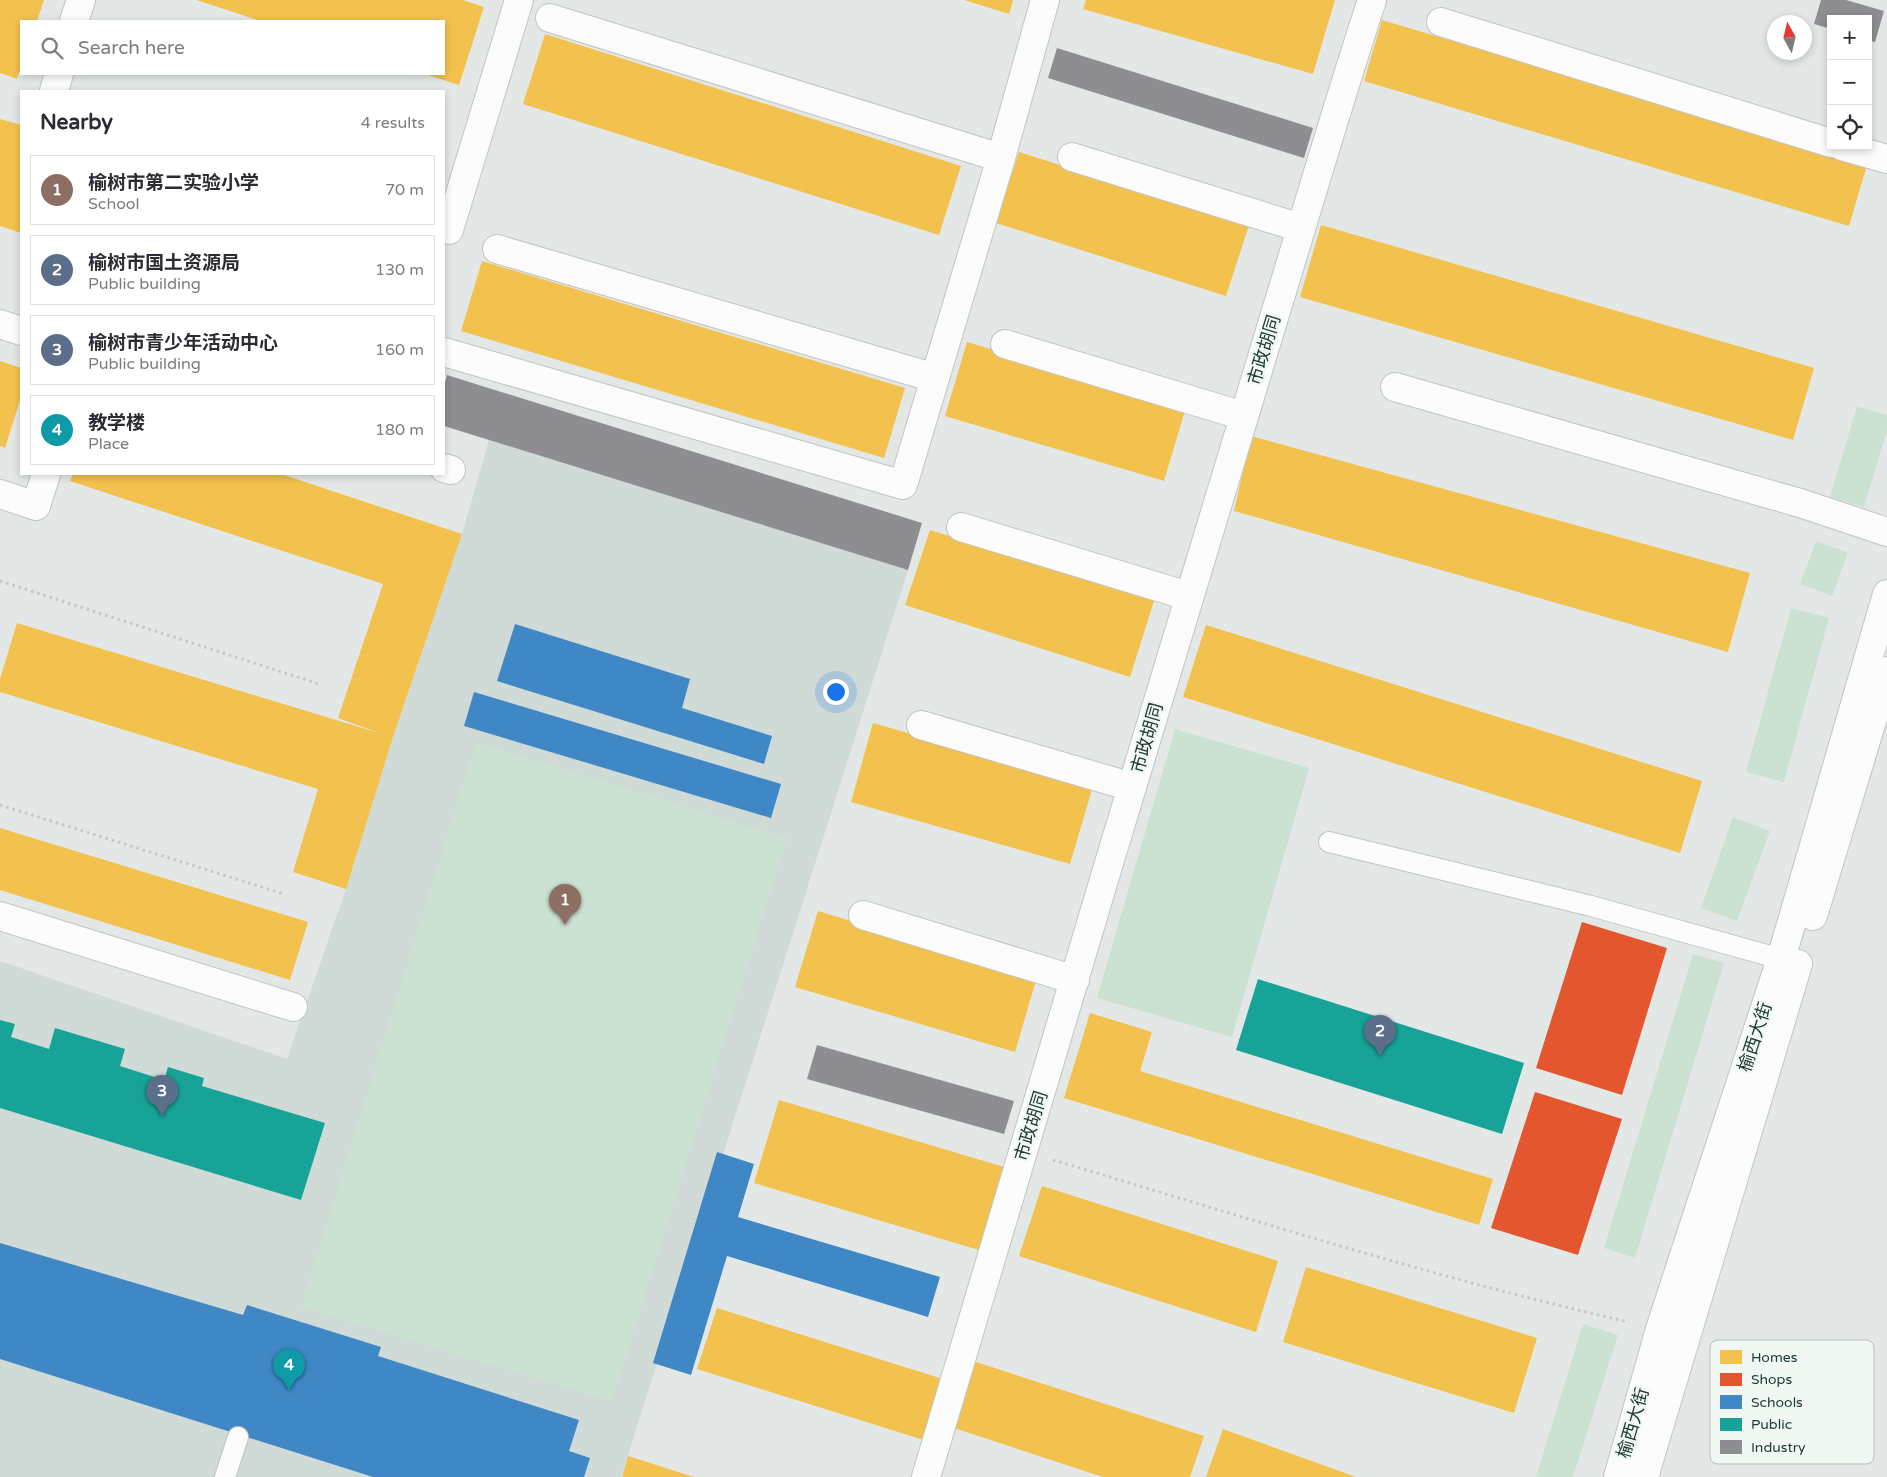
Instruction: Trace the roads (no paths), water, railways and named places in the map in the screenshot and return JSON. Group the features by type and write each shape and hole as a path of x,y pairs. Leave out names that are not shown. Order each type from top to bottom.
{"street":[{"path":"74,20 81,0"},
{"path":"445,352 904,486 1045,0"},
{"name":"市政胡同","path":"926,1477 1188,596 1338,103 1372,0"},
{"path":"445,228 449,230 513,2"},
{"path":"550,18 1000,158"},
{"path":"1441,22 1827,142"},
{"path":"54,90 59,75"},
{"path":"1856,150 1887,159"},
{"path":"1072,157 1301,228"},
{"path":"497,249 935,378"},
{"path":"0,324 20,331"},
{"path":"1006,344 1244,416"},
{"path":"1395,387 1800,503 1887,532"},
{"path":"0,494 36,506 46,475"},
{"path":"961,527 1188,596"},
{"name":"榆西大街","path":"1618,1477 1660,1329 1781,959 1887,594"},
{"name":"榆西大街","path":"1644,1477 1887,671"},
{"path":"921,724 1132,787"},
{"path":"863,915 1075,980"},
{"path":"0,916 293,1007"}],"lane":[{"path":"1329,842 1591,906 1781,959"},
{"path":"225,1477 238,1437"}],"place":[{"name":"榆树市第二实验小学","path":"565,925"},
{"name":"榆树市国土资源局","path":"1380,1056"},
{"name":"榆树市青少年活动中心","path":"162,1116"},
{"name":"教学楼","path":"289,1390"}]}
